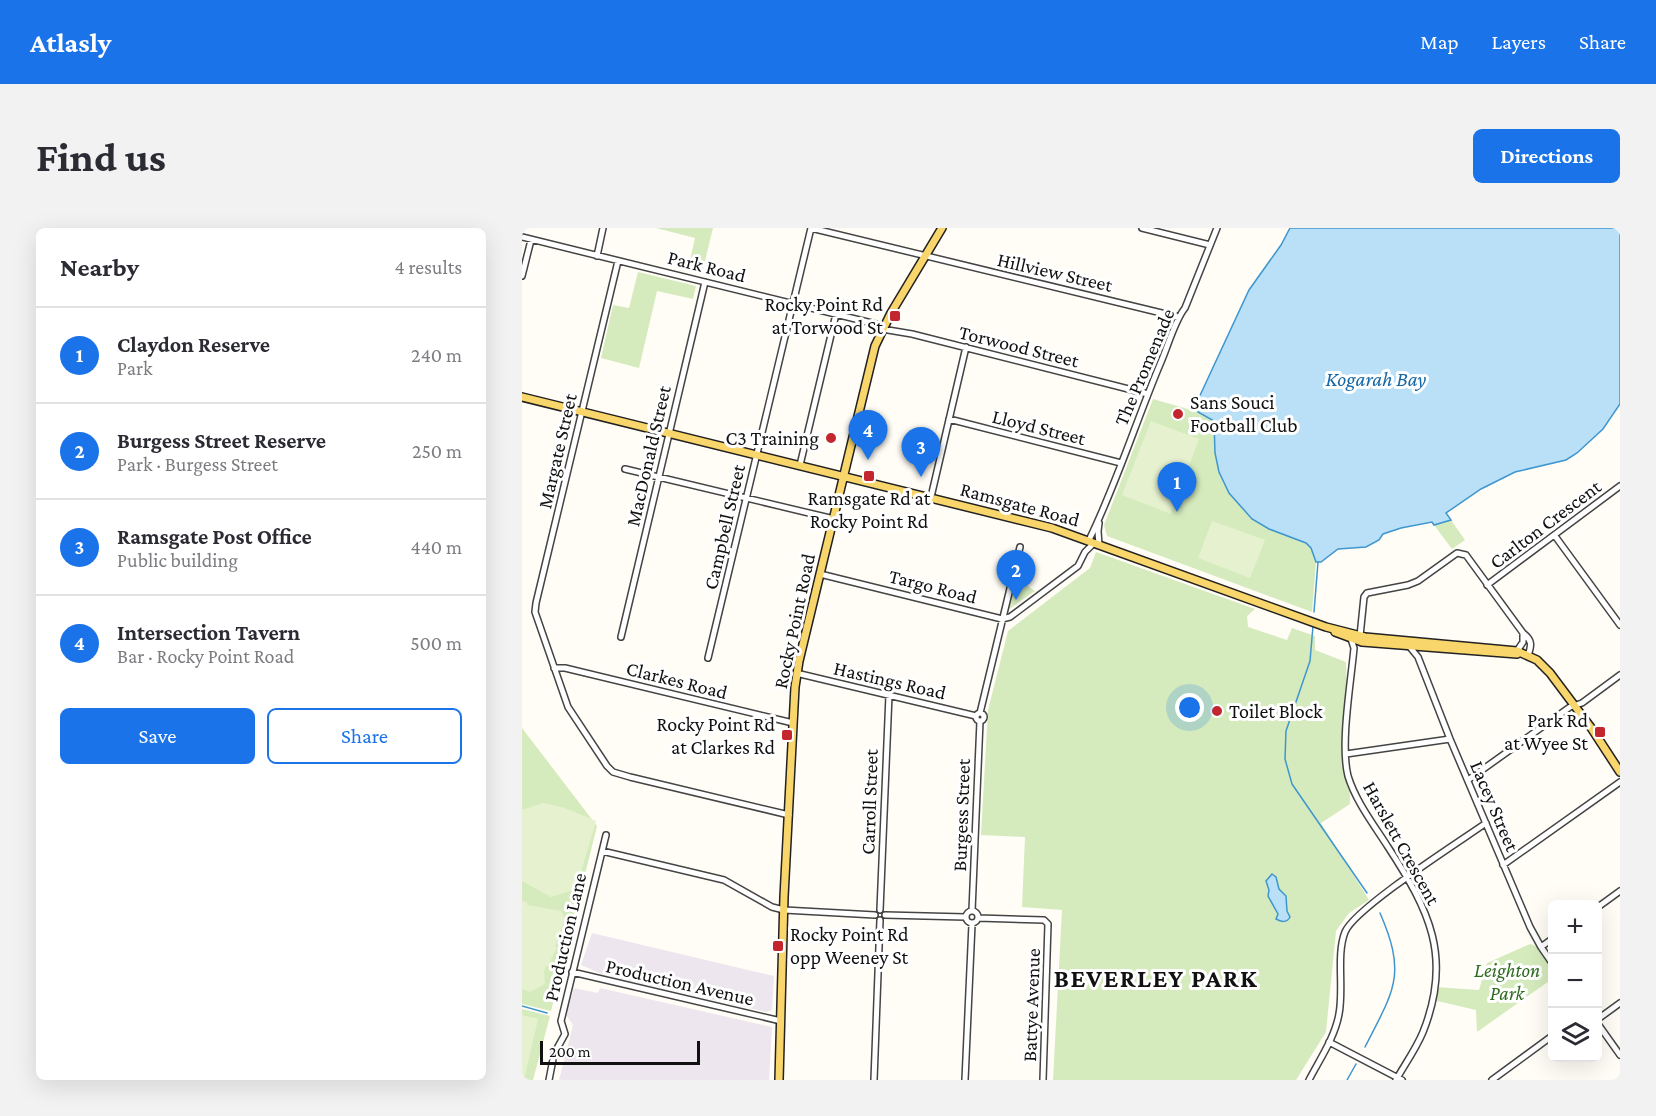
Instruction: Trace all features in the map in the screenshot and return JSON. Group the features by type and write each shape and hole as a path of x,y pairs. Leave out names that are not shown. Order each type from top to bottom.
{"main road":[{"name":"Rocky Point Road","path":"778,1080 796,673 875,346 883,328 942,228"},
{"name":"Ramsgate Road","path":"522,397 1044,525 1361,639 1409,646 1528,656"},
{"name":"Ramsgate Road","path":"1322,626 1351,639 1517,651 1528,656"},
{"path":"1528,656 1544,666 1620,772"}],"street":[{"path":"597,256 603,228"},
{"name":"Hillview Street","path":"811,228 1178,316"},
{"name":"Campbell Street","path":"708,658 811,228"},
{"path":"1142,228 1210,245"},
{"name":"The Promenade","path":"1092,542 1175,329 1178,316 1185,308 1218,228"},
{"name":"Park Road","path":"522,237 836,314 883,328"},
{"path":"522,276 531,240"},
{"name":"Margate Street","path":"618,261 535,612 568,707 613,772 789,815"},
{"name":"MacDonald Street","path":"621,637 705,282"},
{"path":"800,465 836,314"},
{"name":"Torwood Street","path":"883,328 1148,394"},
{"path":"931,497 966,348"},
{"name":"Lloyd Street","path":"949,419 1121,463"},
{"path":"626,469 834,519"},
{"name":"Carlton Crescent","path":"1487,585 1620,486"},
{"name":"The Promenade","path":"1092,542 1098,531 1100,518"},
{"path":"1555,536 1620,625"},
{"path":"1085,552 1092,542"},
{"path":"1002,619 1010,617 1078,566 1092,542"},
{"name":"Burgess Street","path":"972,911 979,717 1020,547"},
{"path":"1354,648 1361,639 1364,597 1367,593 1418,581 1457,553 1466,555 1531,642 1532,646 1528,656"},
{"name":"Targo Road","path":"820,574 1002,619"},
{"path":"1517,651 1523,642 1523,633"},
{"name":"Harslett Crescent","path":"1351,639 1354,648 1346,754 1348,775 1359,801 1421,902 1431,927 1435,954 1436,978 1433,1000 1423,1031 1399,1079"},
{"name":"Lacey Street","path":"1409,646 1418,657 1503,866 1548,957"},
{"path":"1418,657 1423,647"},
{"name":"Clarkes Road","path":"554,668 565,668 793,723"},
{"name":"Hastings Road","path":"796,673 979,717"},
{"path":"1468,780 1620,675"},
{"name":"Carroll Street","path":"880,917 884,912 880,910 889,695"},
{"path":"1346,754 1450,739"},
{"path":"1503,866 1620,782"},
{"path":"1309,1080 1329,1042 1340,1013 1342,944 1346,930 1356,917 1486,823"},
{"name":"Production Lane","path":"549,1080 554,1054 565,1034 561,1021 606,835"},
{"path":"602,851 724,880 771,908 880,917 966,917"},
{"path":"1602,904 1620,891"},
{"path":"966,917 967,913 976,912 978,918 972,924"},
{"path":"874,1080 880,917"},
{"path":"966,917 966,921 972,924"},
{"name":"Battye Avenue","path":"978,918 1044,920 1048,924 1043,1080"},
{"path":"966,1080 972,924"},
{"path":"1541,947 1548,942"},
{"name":"Production Avenue","path":"572,972 781,1021"},
{"path":"1602,1016 1620,1003"},
{"path":"1602,1029 1620,1054"},
{"path":"1492,1080 1548,1039"},
{"path":"1329,1042 1399,1079"}],"shaded area":[{"path":"592,933 774,976 772,1010 766,1012 604,975 581,965"},
{"path":"574,988 598,993 600,988 772,1027 769,1080 559,1080 573,1025 566,1015"}],"green space":[{"path":"656,228 713,228 702,273 688,269 695,238"},
{"path":"638,272 696,286 693,299 657,291 639,368 601,358 613,305 629,308"},
{"path":"1153,399 1198,412 1212,419 1216,428 1215,453 1223,482 1229,493 1252,519 1269,529 1306,543 1311,548 1316,562 1312,612 1107,536 1104,525"},
{"path":"1151,421 1199,439 1171,514 1122,495"},
{"path":"1451,520 1465,540 1452,549 1434,525"},
{"path":"1212,521 1265,540 1250,578 1198,558"},
{"path":"1096,552 1255,609 1247,616 1248,627 1287,640 1292,628 1315,636 1315,650 1346,662 1350,804 1321,823 1369,900 1349,913 1336,931 1326,1032 1296,1080 1053,1080 1062,910 1022,907 1025,837 981,835 988,710 1008,631 1090,568"},
{"path":"1016,578 1035,591 1008,610"},
{"path":"522,728 597,826 551,1011 522,1004"},
{"path":"543,803 565,808 596,821 576,889 551,897 522,881 522,810"},
{"path":"522,901 527,902 527,905 561,911 565,919 555,946 557,947 544,971 545,984 530,992 522,989"},
{"name":"Leighton Park","path":"1530,944 1541,949 1548,957 1548,982 1477,1032 1476,1010 1433,1000 1435,987 1479,990 1487,963"},
{"path":"522,1009 550,1016 533,1080 522,1080"},
{"path":"522,1015 538,1019 524,1080 522,1080"}],"water":[{"name":"Kogarah Bay","path":"1290,228 1620,228 1620,404 1603,429 1577,453 1566,460 1515,472 1481,489 1446,513 1451,520 1434,525 1432,522 1401,528 1383,534 1379,540 1366,547 1338,549 1321,562 1316,562 1311,548 1306,543 1269,529 1252,519 1229,493 1219,472 1215,453 1214,421 1198,412 1196,404 1249,290 1281,245"},
{"path":"1272,874 1276,877 1279,889 1286,896 1287,911 1290,917 1286,921 1276,919 1278,914 1268,896 1266,881"}],"waterway":[{"path":"1314,612 1318,562"},
{"path":"1313,626 1310,661 1286,731 1285,759 1292,784 1367,893"},
{"path":"1365,1047 1390,996 1394,982 1393,952 1380,913"},
{"path":"522,1006 547,1013"},
{"path":"1347,1080 1356,1064"}],"place":[{"name":"Rocky Point Rd at Torwood St","path":"895,316"},
{"name":"Sans Souci Football Club","path":"1178,414"},
{"name":"C3 Training","path":"831,438"},
{"name":"Intersection Tavern","path":"868,460"},
{"name":"Ramsgate Rd at Rocky Point Rd","path":"869,476"},
{"name":"Ramsgate Post Office","path":"921,477"},
{"name":"Claydon Reserve","path":"1177,512"},
{"name":"Burgess Street Reserve","path":"1016,600"},
{"name":"Toilet Block","path":"1217,711"},
{"name":"Park Rd at Wyee St","path":"1600,732"},
{"name":"Rocky Point Rd at Clarkes Rd","path":"787,735"},
{"name":"Rocky Point Rd opp Weeney St","path":"778,946"}],"district":[{"name":"BEVERLEY PARK","path":"1156,978"}]}
